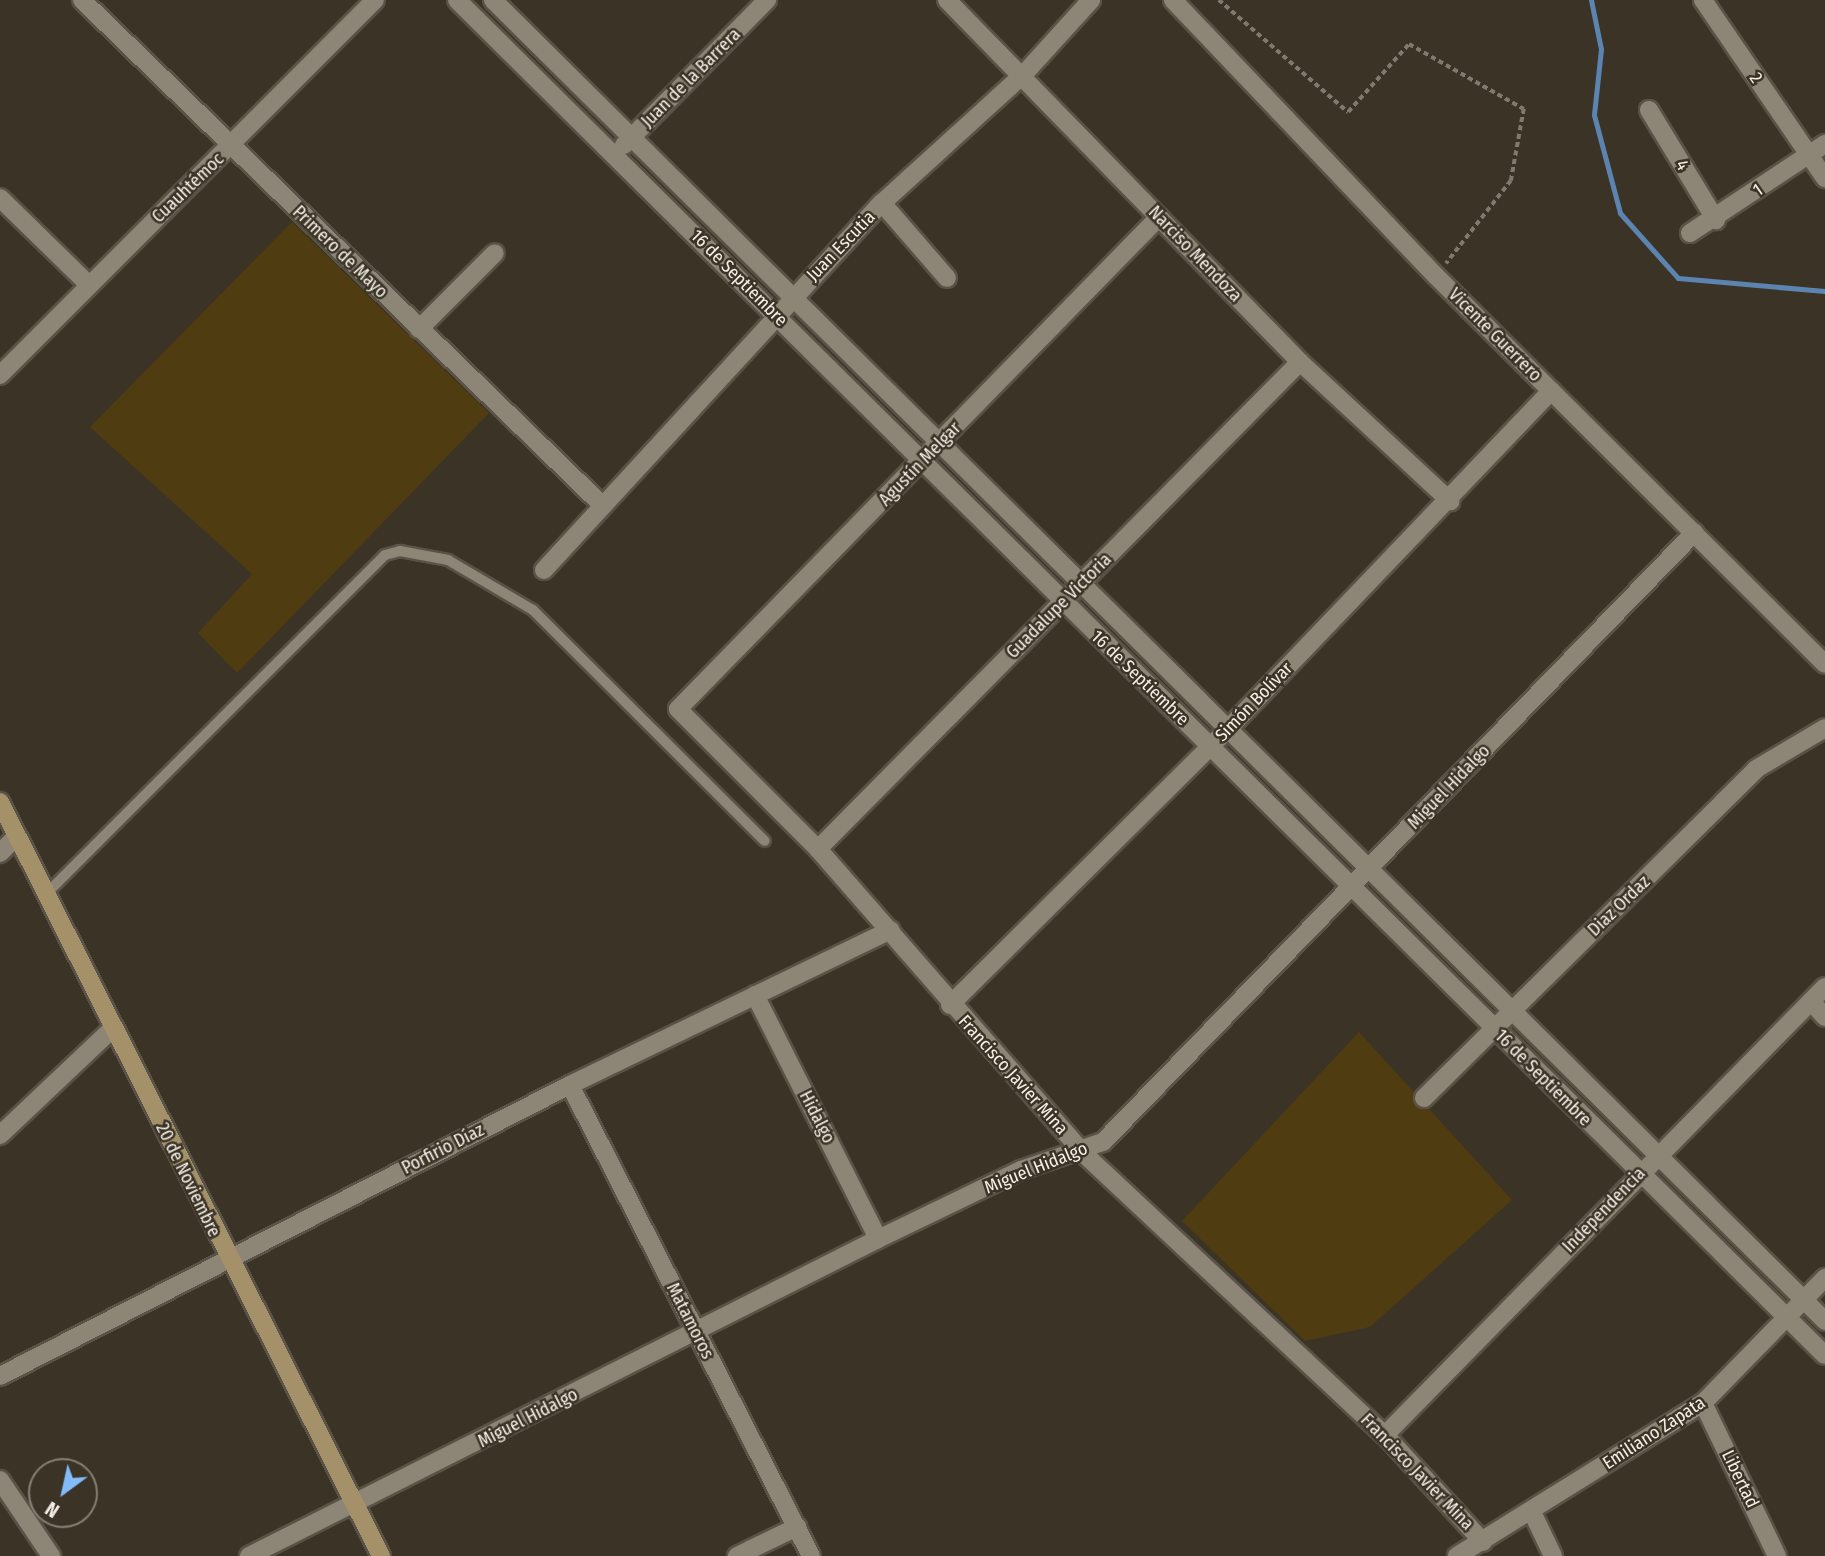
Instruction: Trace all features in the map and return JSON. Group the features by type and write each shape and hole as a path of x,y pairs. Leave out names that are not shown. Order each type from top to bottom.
{"main road":[{"name":"20 de Noviembre","path":"0,802 227,1258 381,1556"}],"street":[{"name":"Primero de Mayo","path":"82,0 600,503"},
{"name":"Cuauhtémoc","path":"0,375 375,0"},
{"name":"16 de Septiembre","path":"457,0 776,315 1062,604 1211,746 1493,1029 1825,1355"},
{"name":"16 de Septiembre","path":"493,0 940,442 1080,585 1230,727 1825,1321"},
{"name":"Juan de la Barrera","path":"615,156 767,0"},
{"name":"Narciso Mendoza","path":"947,0 1024,74 1300,362 1450,501"},
{"name":"Juan Escutia","path":"544,570 600,503 882,203 1024,74 1091,0"},
{"name":"Vicente Guerrero","path":"1172,0 1436,276 1825,664"},
{"name":"2","path":"1703,0 1825,177"},
{"name":"4","path":"1649,110 1716,220"},
{"name":"1","path":"1690,233 1716,220 1825,144"},
{"path":"0,198 89,285"},
{"path":"882,203 947,278"},
{"name":"Agustín Melgar","path":"678,709 1159,217"},
{"path":"419,329 495,253"},
{"name":"Guadalupe Victoria","path":"818,849 1300,362"},
{"name":"Simón Bolívar","path":"950,1005 1230,727 1450,501 1551,391"},
{"name":"Miguel Hidalgo","path":"249,1556 356,1506 878,1239 1021,1170 1103,1142 1694,533"},
{"name":"Francisco Javier Mina","path":"678,709 818,849 890,930 950,1005 1081,1151 1385,1435 1483,1542"},
{"name":"Diaz Ordaz","path":"1424,1098 1756,769 1824,731"},
{"path":"0,853 16,836"},
{"name":"Porfirio Díaz","path":"0,1376 570,1085 890,930"},
{"name":"Independencia","path":"1385,1435 1657,1155 1825,987"},
{"name":"Hidalgo","path":"755,995 878,1239"},
{"path":"1811,1001 1825,1017"},
{"path":"0,1135 113,1028"},
{"name":"Matamoros","path":"570,1085 811,1556"},
{"name":"Emiliano Zapata","path":"1457,1556 1532,1512 1703,1403 1825,1278"},
{"name":"Libertad","path":"1703,1403 1777,1556"},
{"path":"0,1480 51,1556"},
{"path":"1532,1512 1553,1556"},
{"path":"737,1556 797,1527"}],"lane":[{"path":"46,894 385,555 400,551 448,560 533,610 765,841"}],"path":[{"path":"1219,0 1349,112 1409,44 1524,109 1511,181 1436,276"}],"shaded area":[{"path":"292,222 489,413 237,673 198,633 252,574 90,427"},
{"path":"1359,1032 1512,1200 1370,1327 1305,1341 1182,1221"}],"waterway":[{"path":"1591,0 1601,49 1594,115 1620,213 1678,278 1825,291"}]}
